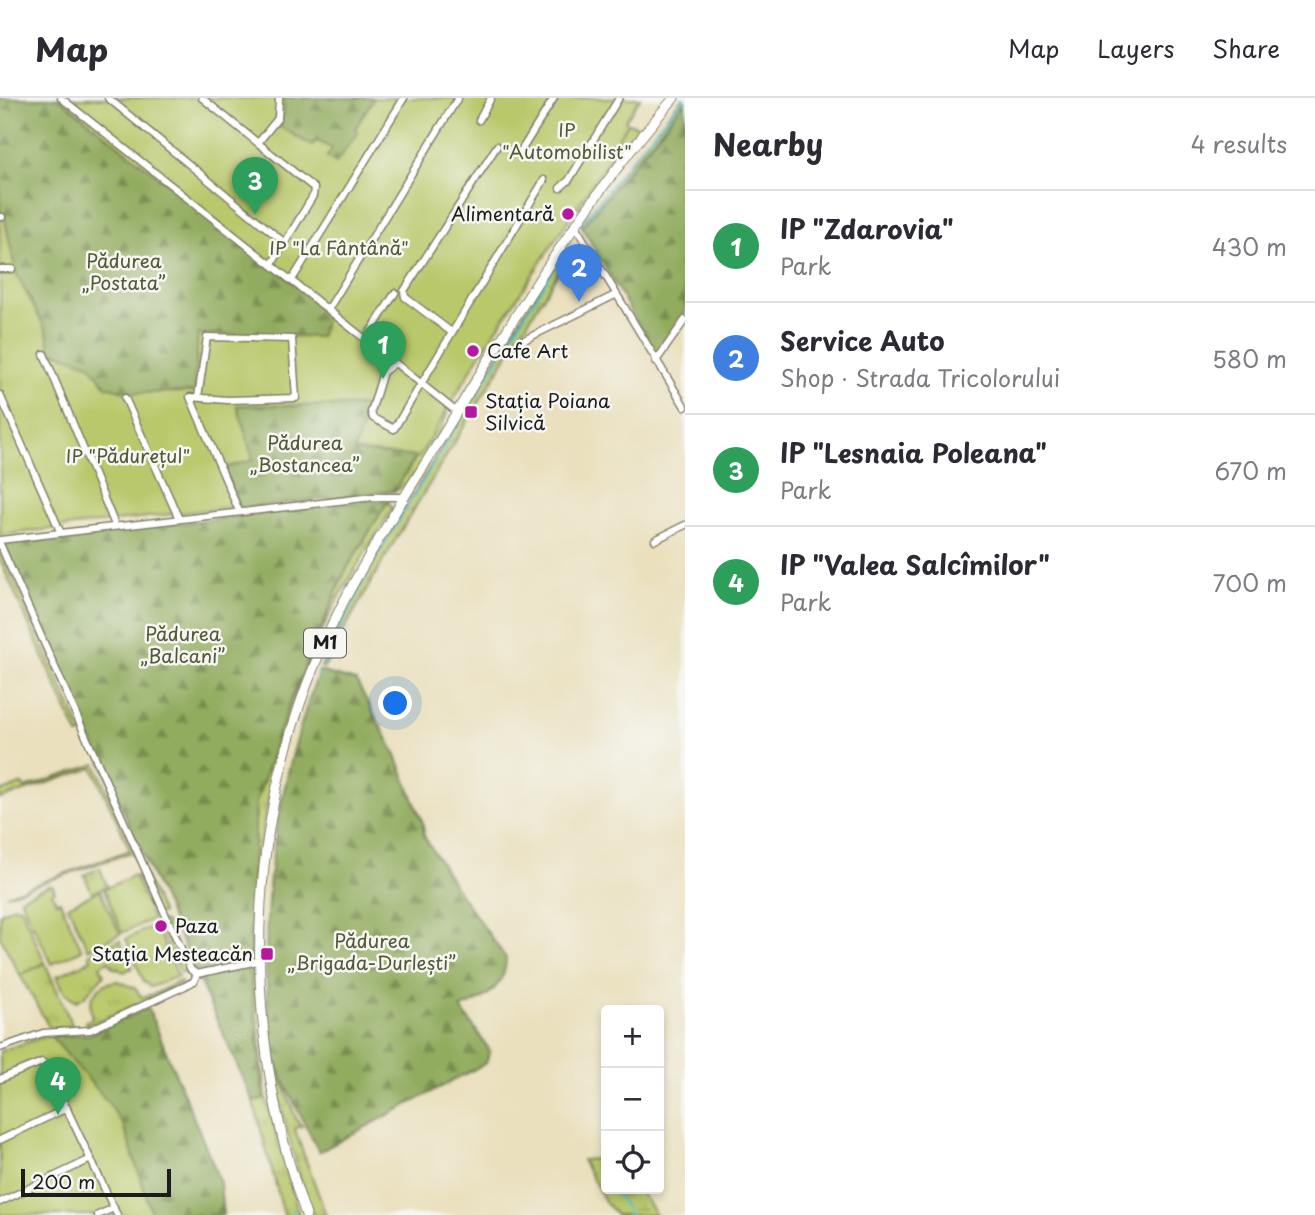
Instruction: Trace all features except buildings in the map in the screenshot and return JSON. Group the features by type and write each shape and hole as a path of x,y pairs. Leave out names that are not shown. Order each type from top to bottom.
{"highway":[{"name":"M1","path":"306,1215 289,1164 271,1092 260,1007 258,961 264,858 291,730 344,601 457,412 574,224 614,169 674,98"}],"street":[{"path":"61,98 457,412"},
{"path":"108,98 285,243"},
{"path":"202,98 315,191 272,264"},
{"path":"258,143 278,118 279,98"},
{"path":"292,280 404,98"},
{"path":"329,308 456,101 446,98"},
{"path":"479,120 491,98"},
{"path":"519,154 554,98"},
{"path":"560,188 569,180 619,98"},
{"path":"450,331 405,297 404,291 497,146"},
{"path":"395,363 383,372 371,412 373,418 390,429 397,427 450,338 450,331 544,180"},
{"path":"574,224 685,407"},
{"path":"0,270 12,269"},
{"path":"366,339 395,293"},
{"path":"514,345 615,295"},
{"path":"656,361 685,320"},
{"path":"198,397 206,337 292,339 296,398 227,400 190,397 239,511"},
{"path":"44,354 115,525"},
{"path":"0,395 60,531"},
{"path":"125,398 178,519"},
{"path":"258,961 197,974 191,970 0,542 60,531 239,511 373,497 406,497"},
{"path":"655,540 685,525"},
{"path":"0,1048 32,1035 90,1030 185,986 194,981 197,974"},
{"path":"0,1079 42,1062 67,1108 117,1215"},
{"path":"0,1140 67,1108"},
{"path":"0,1202 91,1159"},
{"path":"98,1215 114,1208"}],"green space":[{"name":"Pădurea „Postata”","path":"0,98 59,98 328,310 320,337 198,334 195,392 130,393 106,386 89,364 51,355 47,332 16,274 4,216 0,216"},
{"path":"59,98 283,98 284,112 277,125 312,146 317,141 332,148 327,157 336,163 358,132 355,129 374,98 640,98 625,121 628,123 614,144 617,146 481,353 419,457 354,451 369,406 237,405 253,460 224,468 239,506 0,535 0,216 4,216 16,274 47,332 51,355 55,352 89,364 106,386 130,393 195,392 198,334 320,337 328,310"},
{"path":"283,98 374,98 355,129 359,132 336,163 327,157 331,149 313,146 277,125 284,112"},
{"path":"682,98 685,101 582,227 581,223"},
{"path":"685,101 685,313 661,352 654,352 582,227"},
{"path":"628,123 641,127 582,209 577,205 616,147 614,145"},
{"path":"555,262 561,268 474,410 469,402"},
{"name":"Pădurea „Bostancea”","path":"237,405 370,406 355,451 416,457 394,491 240,509 224,468 253,460"},
{"path":"448,408 428,455 411,479 394,491"},
{"path":"466,412 471,415 377,572 324,668 321,667 352,597 459,417"},
{"name":"Pădurea „Balcani”","path":"373,500 388,501 344,573 289,705 256,802 249,966 264,1099 253,1101 4,544"},
{"path":"388,501 392,509 339,597 313,651 283,735 264,821 252,955 249,961 256,802 289,705 344,573"},
{"path":"0,548 83,734 78,735 0,560"},
{"name":"Pădurea „Brigada-Durlești”","path":"319,671 356,681 394,751 423,823 424,836 458,891 506,958 498,984 486,996 461,1008 490,1051 486,1063 319,1152 274,1056 268,1019 266,942 277,824 295,747"},
{"path":"96,764 162,914 155,915 137,875 141,873 132,852 6,895 130,850 93,768 0,799 0,792 22,784 25,788"},
{"path":"100,868 107,886 92,893 84,875"},
{"path":"134,875 153,919 122,933 104,889"},
{"path":"49,885 53,886 55,891 52,893 56,902 60,901 82,950 52,964 20,898"},
{"path":"100,890 120,934 88,949 68,906"},
{"path":"14,906 21,907 45,963 20,975 0,937 0,913"},
{"path":"162,921 167,923 188,973 181,973 161,930 165,928"},
{"path":"156,926 178,976 151,987 144,982 126,939"},
{"path":"120,940 132,968 124,972 112,967 109,961 100,966 104,975 85,996 76,1001 64,992 57,976 91,960 89,954"},
{"path":"45,963 73,1027 50,1029 20,975"},
{"path":"249,966 253,966 266,1098 299,1215 284,1215 253,1101 264,1098"},
{"path":"118,981 135,988 141,997 180,981 182,984 87,1026 85,1022 92,1018 91,1004 95,993 104,985"},
{"path":"148,1008 220,1183 223,1215 152,1215 124,1127 50,1035 90,1034"},
{"path":"50,1035 108,1102 124,1127 152,1215 0,1215 0,1051"},
{"path":"268,1042 297,1121 302,1126 295,1128 296,1133 326,1215 313,1215 287,1130"},
{"path":"594,1159 601,1162 601,1194 641,1194 656,1215 616,1215 606,1203 582,1160"}],"waterway":[{"path":"583,223 628,163 684,98"},
{"path":"561,258 573,237"},
{"path":"323,666 372,565 556,265"},
{"path":"596,1163 601,1171"},
{"path":"616,1194 631,1215"},
{"path":"293,1209 295,1215"}],"place":[{"name":"Alimentară","path":"568,214"},
{"name":"IP \"Lesnaia Poleana\"","path":"255,215"},
{"name":"Service Auto","path":"579,302"},
{"name":"Cafe Art","path":"473,351"},
{"name":"IP \"Zdarovia\"","path":"383,379"},
{"name":"Stația Poiana Silvică","path":"471,412"},
{"name":"Paza","path":"161,926"},
{"name":"Stația Mesteacăn","path":"267,954"},
{"name":"IP \"Valea Salcîmilor\"","path":"58,1115"}],"park label":[{"name":"IP \"Automobilist\"","path":"567,141"},
{"name":"IP \"La Fântână\"","path":"339,248"},
{"name":"IP \"Pădurețul\"","path":"128,456"}]}
